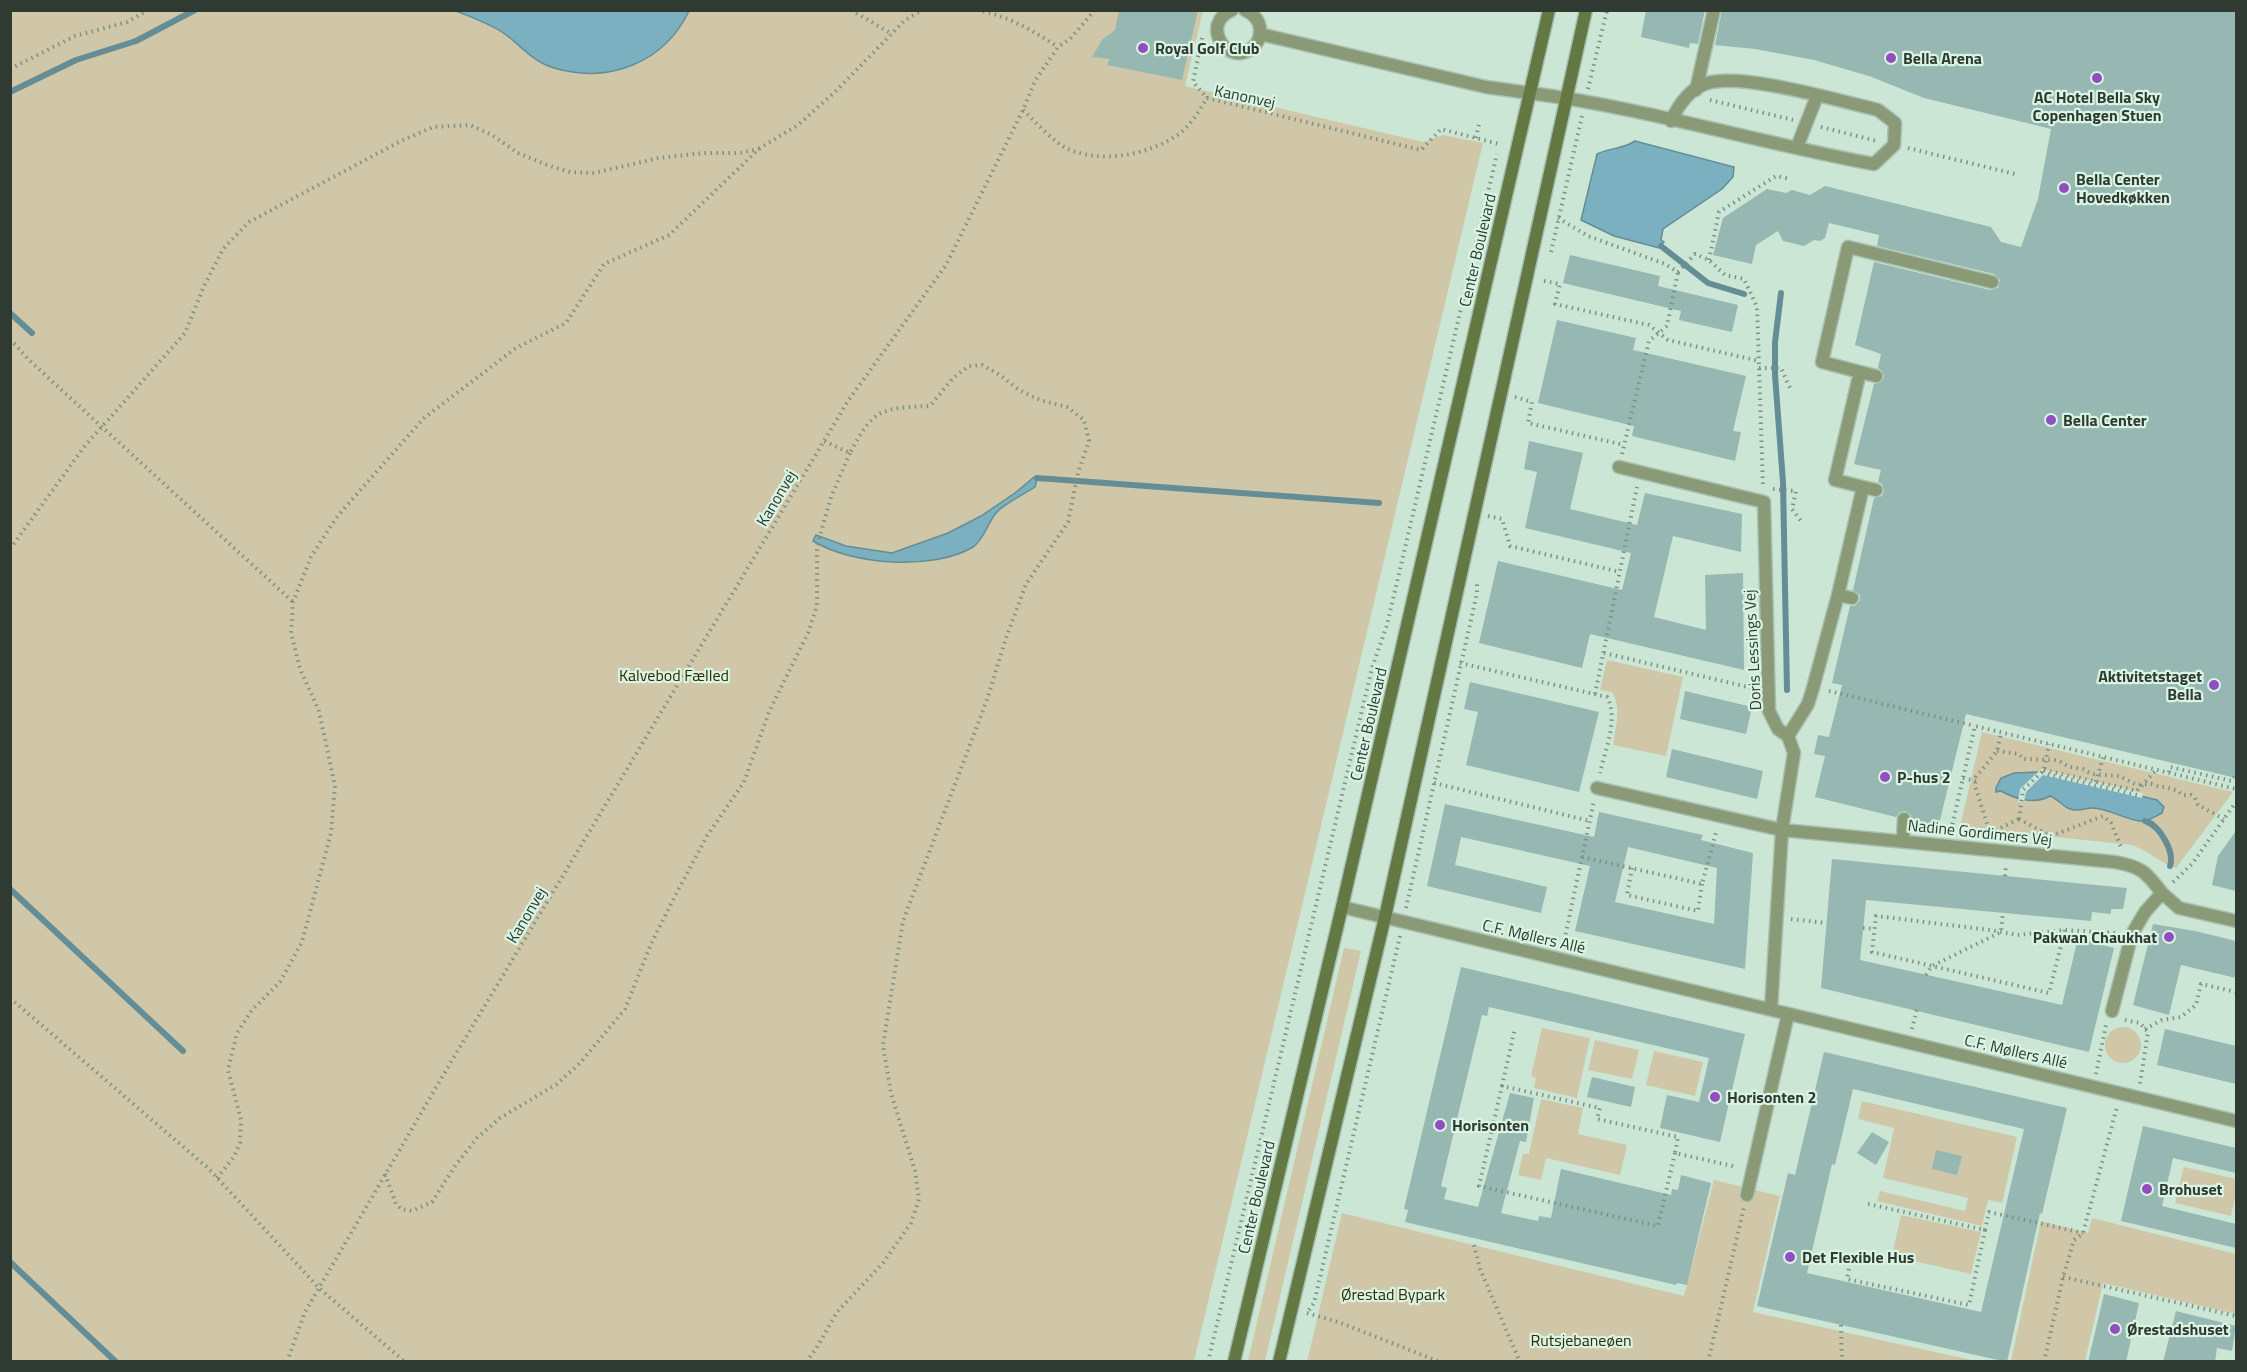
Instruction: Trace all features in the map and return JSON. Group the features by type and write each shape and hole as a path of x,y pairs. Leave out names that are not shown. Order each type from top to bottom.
{"street":[{"path":"1232,10 1223,15 1217,27 1219,40 1227,50 1234,52 1248,51 1258,41 1260,34 1258,21 1254,15 1245,10"},
{"name":"Center Boulevard","path":"1234,1362 1342,907 1549,10"},
{"path":"1279,1362 1385,917 1586,10"},
{"path":"1696,90 1714,10"},
{"path":"1260,34 1486,87 1565,97 1671,121 1797,147 1824,155 1874,164 1894,145 1895,123 1878,110 1737,80 1704,84 1681,102 1671,121"},
{"path":"1797,147 1817,96"},
{"path":"1876,376 1822,362 1848,247 1992,282"},
{"path":"1860,372 1835,480 1876,490"},
{"path":"1618,467 1764,502"},
{"path":"1788,736 1808,705 1838,595 1863,487"},
{"name":"Doris Lessings Vej","path":"1764,502 1769,711 1778,729 1788,736 1794,753 1782,830 1771,1010"},
{"path":"1838,595 1852,598"},
{"name":"Nadine Gordimers Vej","path":"1597,788 1782,830 1903,840 2127,864 2147,873 2162,894 2179,908 2236,921"},
{"path":"1903,840 1904,819"},
{"path":"2111,1014 2132,934 2145,912 2162,894"},
{"name":"C.F. Møllers Allé","path":"1342,907 2236,1121"},
{"path":"1747,1195 1788,1014"}],"path":[{"path":"10,69 75,36 127,22 148,10"},
{"path":"851,10 892,34"},
{"path":"217,1178 234,1157 240,1143 242,1120 228,1070 237,1033 252,1010 280,982 302,942 331,833 335,786 319,711 300,669 291,633 294,602 311,557 336,518 424,418 516,348 566,323 604,264 669,235 760,148 798,125 904,21 922,10"},
{"path":"977,10 1012,20 1031,29 1058,47"},
{"path":"1023,110 1035,81 1058,47 1070,39 1095,10"},
{"path":"1203,35 1193,82 1207,98"},
{"path":"1696,90 1708,100 2015,174"},
{"name":"Kanonvej","path":"287,1362 305,1312 385,1174 848,401 946,265 1023,110 1066,149 1092,156 1125,155 1149,150 1179,134 1194,120 1207,98 1421,150 1441,129 1499,144"},
{"path":"1476,138 1479,124"},
{"path":"10,549 84,447 185,333 204,286 223,249 249,222 433,126 470,125 492,135 518,153 546,165 570,172 594,174 659,158 704,153 740,153 760,148"},
{"path":"1208,1362 1371,668 1387,625 1502,133"},
{"path":"1708,260 1719,212 1776,176 1790,179"},
{"path":"1541,208 1588,236 1679,271"},
{"path":"1618,467 1649,341 1667,327 1679,271 1695,254 1708,260 1725,275 1744,279 1757,307 1764,502"},
{"path":"1544,280 1560,284 1555,304 1649,325 1668,340 1759,361"},
{"path":"10,339 30,361 101,427 294,602"},
{"path":"385,1174 396,1204 401,1209 412,1211 432,1202 455,1166 477,1138 500,1118 557,1084 581,1062 625,1009 651,944 674,898 707,836 744,782 769,712 808,633 817,606 817,546 834,489 864,425 881,413 896,407 930,406 953,378 969,366 982,365 1019,390 1040,400 1067,407 1084,420 1089,441 1078,473 1068,522 1026,584 987,700 903,921 883,1046 891,1094 915,1171 919,1199 911,1223 883,1263 837,1312 806,1362"},
{"path":"1759,368 1776,368 1784,371 1791,390"},
{"path":"1500,393 1532,402 1528,423 1624,445"},
{"path":"824,441 850,453"},
{"path":"1595,694 1640,472"},
{"path":"1774,489 1796,491 1792,509 1801,521"},
{"path":"1474,512 1502,519 1510,546 1620,572"},
{"path":"1604,653 1768,692"},
{"path":"1442,658 1607,697 1611,705 1612,720 1560,959"},
{"path":"1813,688 2236,789"},
{"path":"1947,845 1975,726"},
{"path":"1990,833 1975,786 1976,777 1997,751 2001,733"},
{"path":"2019,819 2024,790 2044,770 2049,744"},
{"path":"1997,751 2019,754 2024,759 2057,760 2070,767 2083,769 2092,774 2096,780"},
{"path":"2096,780 2103,757"},
{"path":"2169,772 2170,767 2232,781 2236,774"},
{"path":"2044,770 2046,774 2096,780 2137,795 2138,790 2157,769"},
{"path":"2096,780 2119,776 2137,785 2166,787 2182,795 2190,795 2195,798 2198,805 2224,819"},
{"path":"1963,778 1976,781"},
{"path":"1415,779 1590,821"},
{"path":"2162,894 2192,864 2236,802"},
{"path":"1632,868 1627,895 1698,911 1702,884 1721,816"},
{"path":"2019,819 2051,837 2103,816 2111,823 2127,864"},
{"path":"1981,831 1990,833 2019,819"},
{"path":"1952,828 1961,829"},
{"path":"1582,858 1702,884"},
{"path":"2001,932 2003,912"},
{"path":"2065,930 2049,993 1872,952 1876,916 2018,935 2065,930 2132,934"},
{"path":"1776,917 1826,923"},
{"path":"1863,928 1875,929"},
{"path":"1926,975 1932,966 2001,932"},
{"path":"1309,936 1334,941"},
{"path":"1377,951 1396,955"},
{"path":"2145,1029 2162,1020 2181,1017 2196,1005 2201,984 2236,992"},
{"path":"10,998 208,1168 319,1288 405,1362"},
{"path":"2093,1087 2105,1028 2111,1014 2140,1023 2148,1032 2138,1097"},
{"path":"1502,1086 1600,1108 1597,1119 1678,1137 1658,1226 1479,1186 1515,1028"},
{"path":"2044,1362 2063,1277 2074,1240 2083,1233 2120,1093"},
{"path":"1675,1153 1753,1170"},
{"path":"1708,1362 1747,1195"},
{"path":"1864,1203 1985,1230"},
{"path":"1850,1263 1847,1279 1969,1305 1989,1212 2083,1233"},
{"path":"1474,1245 1480,1269 1520,1362"},
{"path":"2063,1277 2236,1316"},
{"path":"1292,1309 1341,1323 1440,1362"},
{"path":"1841,1325 1842,1362"}],"green space":[{"name":"Kalvebod Fælled","path":"11,11 1203,11 1185,86 1423,142 1443,135 1483,143 1194,1361 11,1361"},
{"path":"1607,660 1683,677 1666,756 1613,745 1617,705 1612,692 1600,690"},
{"path":"1982,732 2233,792 2176,868 2132,845 1960,827"},
{"path":"1344,948 1361,951 1265,1361 1248,1361"},
{"path":"2123,1027 2136,1032 2141,1045 2136,1058 2123,1063 2110,1058 2105,1045 2110,1032"},
{"path":"1542,1028 1590,1038 1577,1098 1534,1088 1536,1078 1531,1076"},
{"path":"1595,1040 1639,1050 1632,1079 1588,1070"},
{"path":"1654,1051 1703,1062 1695,1096 1646,1085"},
{"path":"1541,1099 1583,1108 1578,1134 1627,1145 1620,1175 1546,1158 1541,1180 1518,1175 1523,1154 1529,1154"},
{"path":"1862,1101 2017,1137 2002,1203 1988,1200 1982,1226 1877,1201 1880,1191 1965,1211 1968,1198 1883,1178 1894,1128 1858,1119"},
{"path":"2184,1167 2236,1179 2236,1193 2231,1216 2175,1203"},
{"name":"Ørestad Bypark","path":"1714,1180 1780,1196 1753,1312 1976,1361 1307,1362 1342,1213 1684,1296"},
{"path":"1901,1215 1981,1232 1971,1274 1892,1256"},
{"path":"2092,1218 2236,1254 2236,1314 2103,1283 2085,1361 2011,1361 2041,1221 2088,1233"}],"water":[{"path":"456,11 689,11 665,44 650,56 614,71 595,73 575,72 546,65 532,57 497,29"},
{"path":"1635,141 1734,167 1733,177 1722,189 1663,229 1661,240 1664,242 1659,248 1614,236 1581,220 1597,154"},
{"path":"1034,477 1037,478 1035,487 1000,509 977,544 956,555 915,562 870,560 829,549 813,541 816,535 846,546 892,553 948,533 981,516"},
{"path":"2041,772 2157,800 2164,807 2162,813 2148,820 2139,821 2106,810 2070,809 2050,796 2032,800 2001,791 1996,792 2001,778 2014,773"}],"pier":[{"path":"2041,769 2143,793 2142,798 2043,775 2026,792 2024,802 2018,802 2020,789"}],"building":[{"name":"Royal Golf Club","path":"1119,10 1198,10 1182,80 1107,65 1110,59 1092,57 1102,40 1115,30"},
{"path":"1646,10 1705,10 1698,44 1690,43 1689,48 1641,37"},
{"name":"Bella Center","path":"1722,10 2236,10 2236,778 1966,714 1938,828 1912,821 1911,815 1905,811 1900,812 1896,817 1815,797 1825,756 1814,754 1818,735 1829,737 1842,685 1832,683 1850,606 1855,606 1860,600 1860,595 1853,590 1874,498 1882,496 1884,491 1882,484 1878,482 1881,470 1854,464 1874,384 1881,382 1884,377 1878,368 1881,354 1855,345 1874,262 1990,290 1998,288 2000,280 1994,274 1877,246 1879,235 1829,223 1825,238 1820,241 1814,240 1804,246 1783,241 1778,231 1756,245 1752,264 1713,255 1723,218 1767,189 1786,193 1792,190 1810,195 1825,186 1991,227 2001,242 2021,247 2038,199 2051,129 1924,98 1869,76 1814,60 1755,49 1715,45"},
{"path":"1570,255 1660,276 1658,286 1738,305 1732,332 1679,320 1681,311 1563,283"},
{"path":"1557,320 1636,338 1633,350 1746,376 1733,431 1741,432 1735,461 1632,436 1634,426 1538,403"},
{"path":"1529,441 1583,453 1570,509 1637,525 1645,493 1742,514 1741,552 1673,536 1654,617 1706,630 1705,575 1743,573 1744,670 1590,634 1582,668 1479,643 1498,561 1622,590 1631,553 1525,528 1537,472 1524,469"},
{"path":"1470,682 1599,712 1579,792 1466,765 1478,712 1464,709"},
{"path":"1685,691 1752,707 1746,734 1680,719"},
{"path":"1672,749 1763,771 1757,799 1666,777"},
{"path":"1445,804 1594,837 1599,812 1703,835 1701,840 1753,853 1745,969 1575,931 1590,866 1461,837 1455,865 1547,887 1541,913 1427,886","holes":["1628,847 1717,868 1714,924 1615,902"]},
{"path":"2236,831 2236,891 2212,885 2218,856"},
{"path":"1832,859 2127,888 2123,909 2111,909 2111,914 2092,912 2091,921 1866,900 1860,960 2062,1005 2078,938 2114,948 2089,1052 1821,988"},
{"path":"2153,924 2236,941 2236,978 2181,965 2169,1015 2133,1005"},
{"path":"1461,967 1745,1034 1720,1142 1660,1128 1667,1095 1699,1102 1709,1058 1489,1007 1487,1016 1482,1015 1441,1186 1447,1188 1444,1199 1478,1207 1510,1093 1534,1098 1526,1142 1520,1141 1501,1213 1538,1221 1539,1216 1551,1218 1561,1169 1671,1195 1672,1189 1678,1190 1681,1175 1711,1183 1687,1285 1677,1283 1676,1285 1405,1222 1408,1210 1404,1209"},
{"path":"2165,1029 2236,1046 2236,1084 2157,1065"},
{"path":"1824,1052 2067,1108 2042,1214 2040,1213 2007,1362 1757,1306 1788,1173 1795,1175","holes":["1853,1089 2024,1129 1981,1312 1807,1273 1832,1164 1835,1165"]},
{"path":"1592,1077 1635,1087 1631,1107 1587,1097"},
{"name":"Brohuset","path":"2143,1126 2236,1148 2236,1173 2173,1158 2162,1206 2236,1224 2236,1248 2121,1221"},
{"path":"1872,1132 1889,1142 1876,1165 1857,1153"},
{"path":"1936,1150 1962,1156 1957,1175 1932,1169"},
{"name":"Ørestadshuset","path":"2104,1294 2139,1303 2126,1362 2088,1362"},
{"path":"2176,1311 2236,1326 2232,1351 2217,1348 2215,1362 2163,1362"}],"waterway":[{"path":"10,92 76,60 136,41 195,10"},
{"path":"1661,246 1708,283 1744,294"},
{"path":"1781,293 1775,342 1775,375 1783,482 1787,690"},
{"path":"10,313 32,333"},
{"path":"1037,478 1379,503"},
{"path":"2145,821 2156,828 2165,839 2170,853 2170,866"},
{"path":"10,889 183,1051"},
{"path":"10,1262 116,1362"}],"place":[{"name":"Royal Golf Club","path":"1143,48"},
{"name":"Bella Arena","path":"1891,58"},
{"name":"AC Hotel Bella Sky Copenhagen Stuen","path":"2097,78"},
{"name":"Bella Center Hovedkøkken","path":"2064,188"},
{"name":"Bella Center","path":"2051,420"},
{"name":"Aktivitetstaget Bella","path":"2214,685"},
{"name":"P-hus 2","path":"1885,777"},
{"name":"Pakwan Chaukhat","path":"2169,937"},
{"name":"Horisonten 2","path":"1715,1097"},
{"name":"Horisonten","path":"1440,1125"},
{"name":"Brohuset","path":"2147,1189"},
{"name":"Det Flexible Hus","path":"1790,1257"},
{"name":"Ørestadshuset","path":"2115,1329"}],"park label":[{"name":"Rutsjebaneøen","path":"1581,1340"}]}
